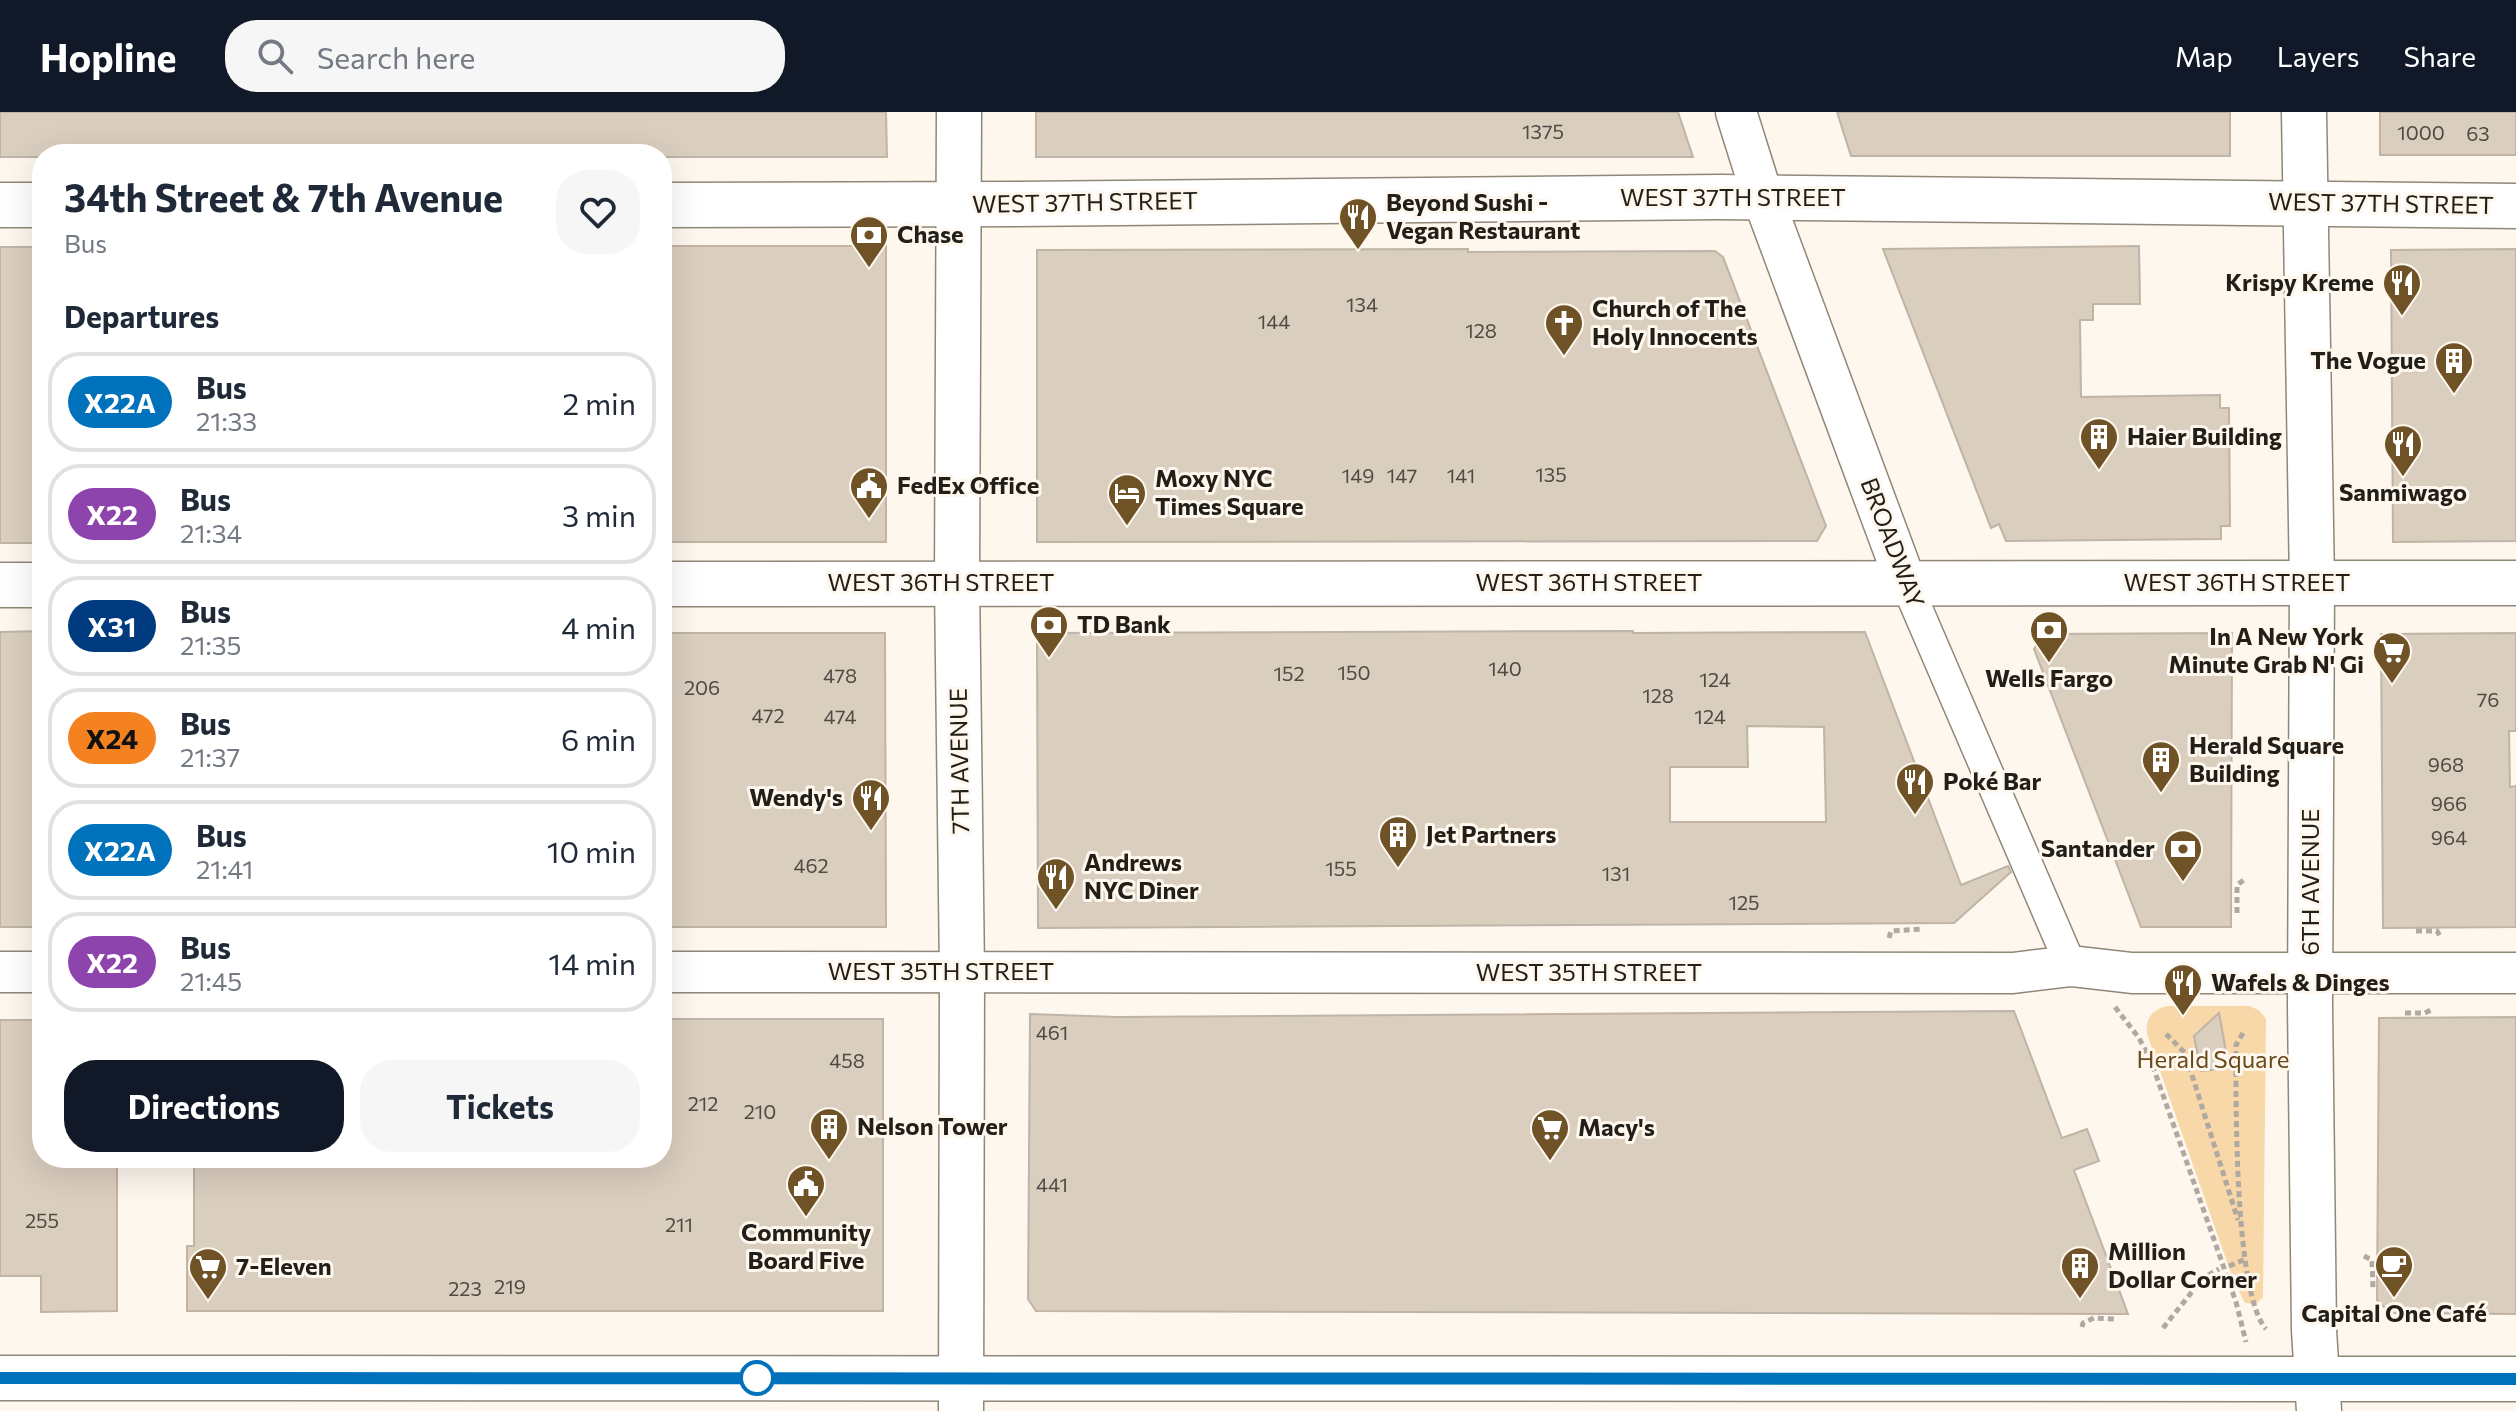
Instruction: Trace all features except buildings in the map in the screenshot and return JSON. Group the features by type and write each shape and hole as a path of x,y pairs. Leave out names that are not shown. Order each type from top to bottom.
{"main road":[{"name":"7TH AVENUE","path":"959,112 957,583 962,972 961,1394"},
{"name":"6TH AVENUE","path":"2304,112 2312,583 2314,1330 2319,1394"},
{"name":"WEST 37TH STREET","path":"672,205 1763,198 2516,206"},
{"path":"0,205 32,205"},
{"name":"WEST 36TH STREET","path":"672,584 2516,583"},
{"path":"0,585 32,585"},
{"path":"0,1378 961,1394 2319,1394 2516,1379"}],"street":[{"name":"BROADWAY","path":"1736,112 1763,198 1906,583 2071,966"},
{"name":"WEST 35TH STREET","path":"672,972 2013,973 2071,966 2132,973 2516,973"},
{"path":"0,972 32,972"}],"path":[{"path":"2237,913 2237,885 2245,879"},
{"path":"1888,940 1891,931 1897,929 1922,929"},
{"path":"2416,931 2437,931 2441,938"},
{"path":"2112,1004 2139,1038 2151,1061 2232,1290 2247,1345"},
{"path":"2405,1013 2425,1013"},
{"path":"2243,1033 2236,1045 2241,1229 2253,1304 2266,1329"},
{"path":"2166,1034 2182,1047 2187,1059 2241,1229"},
{"path":"2364,1256 2372,1260 2373,1288"},
{"path":"2229,1266 2246,1259"},
{"path":"2163,1328 2203,1278 2219,1269"},
{"path":"2082,1327 2091,1319 2115,1319"}],"green space":[{"name":"Herald Square","path":"2167,1006 2250,1006 2260,1011 2266,1019 2263,1297 2256,1304 2245,1303 2233,1279 2147,1034 2151,1016"}],"bus line":[{"name":"X22A","path":"0,1378 2516,1379"}],"place":[{"name":"Beyond Sushi - Vegan Restaurant","path":"1358,251"},
{"name":"Chase","path":"869,269"},
{"name":"Krispy Kreme","path":"2402,317"},
{"name":"Church of The Holy Innocents","path":"1564,357"},
{"name":"The Vogue","path":"2454,395"},
{"name":"Haier Building","path":"2099,471"},
{"name":"Sanmiwago","path":"2403,478"},
{"name":"FedEx Office","path":"869,520"},
{"name":"Moxy NYC Times Square","path":"1127,527"},
{"name":"TD Bank","path":"1049,659"},
{"name":"Wells Fargo","path":"2049,664"},
{"name":"In A New York Minute Grab N' Gi","path":"2392,685"},
{"name":"Herald Square Building","path":"2161,794"},
{"name":"Poké Bar","path":"1915,816"},
{"name":"Wendy's","path":"871,832"},
{"name":"Jet Partners","path":"1398,869"},
{"name":"Santander","path":"2183,883"},
{"name":"Andrews NYC Diner","path":"1056,911"},
{"name":"Wafels & Dinges","path":"2183,1017"},
{"name":"Nelson Tower","path":"829,1161"},
{"name":"Macy's","path":"1550,1162"},
{"name":"Community Board Five","path":"806,1218"},
{"name":"Capital One Café","path":"2394,1299"},
{"name":"Million Dollar Corner","path":"2080,1300"},
{"name":"7-Eleven","path":"208,1301"}]}
